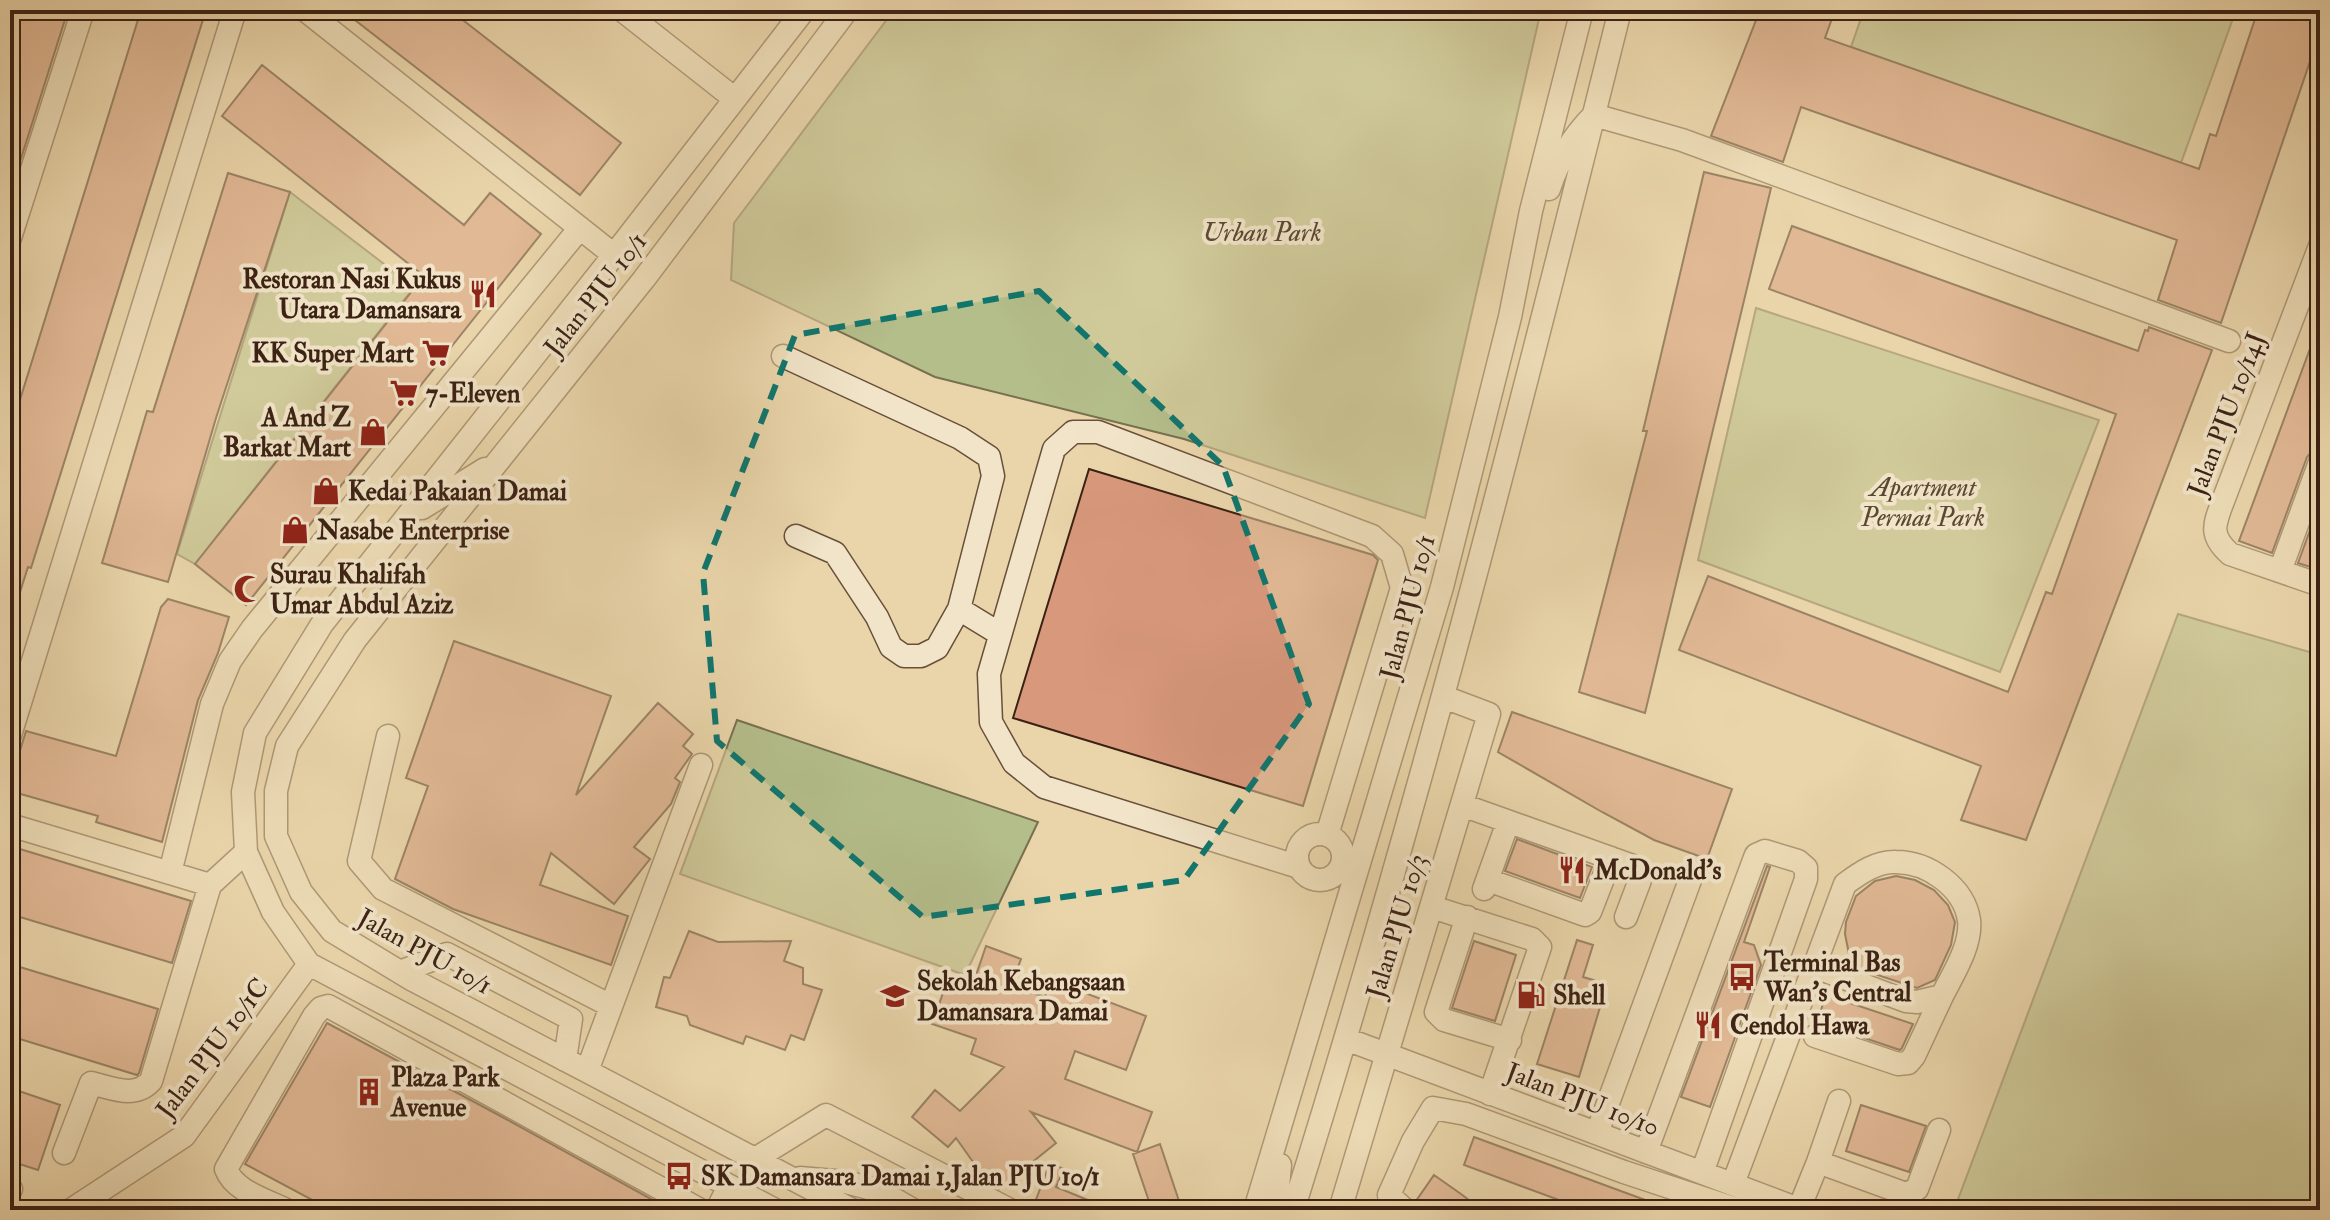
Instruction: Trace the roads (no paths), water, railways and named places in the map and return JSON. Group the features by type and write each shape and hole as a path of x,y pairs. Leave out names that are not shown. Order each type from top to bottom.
{"street":[{"path":"10,238 83,10"},
{"path":"10,735 235,10"},
{"path":"305,10 614,255"},
{"path":"622,10 735,99"},
{"name":"Jalan PJU 10/1","path":"775,1210 309,964 273,912 246,852 243,792 255,733 322,624 804,10"},
{"name":"Jalan PJU 10/1","path":"847,10 644,279 355,640 287,746 276,791 276,836 301,892 332,931 400,972 852,1210"},
{"name":"Jalan PJU 10/1","path":"1255,1210 1442,587 1510,317 1531,211 1582,10"},
{"path":"1293,1210 1346,1039 1444,697 1620,10"},
{"path":"1510,317 1557,165 1581,128 1594,115"},
{"path":"1594,115 1682,140 2229,341"},
{"path":"170,873 212,704 230,661 252,629 580,228"},
{"name":"Jalan PJU 10/14J","path":"2318,258 2223,501 2215,534 2219,544 2230,554 2320,585"},
{"path":"783,356 960,438 989,457 993,476 959,609 937,648 921,656 904,656 891,647 870,605 835,553 796,536"},
{"path":"1324,880 1337,873 1343,859 1333,840 1402,588 1392,554 1372,536 1098,432 1073,432 1054,449 989,674 991,722 1014,763 1044,787 1299,867 1309,878 1351,890"},
{"path":"408,517 499,459"},
{"path":"2280,571 2320,462"},
{"path":"959,609 1000,634"},
{"name":"Jalan PJU 10/3","path":"1346,1207 1387,1055 1489,714 1444,697"},
{"path":"388,736 359,861 383,889 611,1006"},
{"path":"587,1071 701,765"},
{"path":"1462,805 1633,866 1640,875 1626,917"},
{"path":"1508,822 1486,885 1585,915 1590,912 1611,858"},
{"path":"10,825 210,885"},
{"path":"1299,867 1297,852 1312,835 1361,852"},
{"path":"1646,1152 1756,855 1765,851 1798,861 1806,868 1806,879 1702,1173"},
{"path":"64,1153 91,1083 130,1092 145,1088 156,1072 210,885 246,852"},
{"path":"1733,1184 1845,884 1878,865 1896,862 1935,873 1949,883 1959,896 1969,920 1968,937 1959,963 1908,1063 1898,1064 1815,1036"},
{"path":"1597,1133 1693,872"},
{"path":"1432,907 1532,939 1540,947 1490,1094"},
{"path":"1467,917 1436,1012 1444,1020 1510,1040"},
{"path":"400,972 447,954 571,1019 565,1060"},
{"name":"Jalan PJU 10/1C","path":"81,1207 184,1136 309,964"},
{"path":"1815,967 1906,1001 1917,1002 1942,996"},
{"path":"286,1210 240,1187 229,1178 226,1169 321,1008 335,1007 700,1210"},
{"name":"Jalan PJU 10/10","path":"1346,1039 1800,1210"},
{"path":"466,1080 480,1054"},
{"path":"1800,1210 1839,1101"},
{"path":"1405,1210 1389,1195 1413,1141 1433,1108 1466,1114 1739,1210"},
{"path":"755,1159 826,1115 1010,1210"},
{"path":"1818,1162 1906,1194 1917,1189 1939,1130"},
{"path":"1276,1210 1280,1131"},
{"path":"787,1177 846,1182 880,1191 913,1210"},
{"path":"717,1210 729,1186"}],"place":[{"name":"Restoran Nasi Kukus Utara Damansara","path":"483,294"},
{"name":"KK Super Mart","path":"436,353"},
{"name":"7-Eleven","path":"404,393"},
{"name":"A And Z Barkat Mart","path":"373,432"},
{"name":"Kedai Pakaian Damai","path":"326,491"},
{"name":"Nasabe Enterprise","path":"295,530"},
{"name":"Surau Khalifah Umar Abdul Aziz","path":"248,589"},
{"name":"McDonald's","path":"1572,870"},
{"name":"Terminal Bas Wan's Central","path":"1742,977"},
{"name":"Shell","path":"1531,995"},
{"name":"Sekolah Kebangsaan Damansara Damai","path":"895,996"},
{"name":"Cendol Hawa","path":"1708,1025"},
{"name":"Plaza Park Avenue","path":"369,1092"},
{"name":"SK Damansara Damai 1,Jalan PJU 10/1","path":"679,1176"}],"park label":[{"name":"Urban Park","path":"1262,232"},
{"name":"Apartment Permai Park","path":"1923,502"}]}
